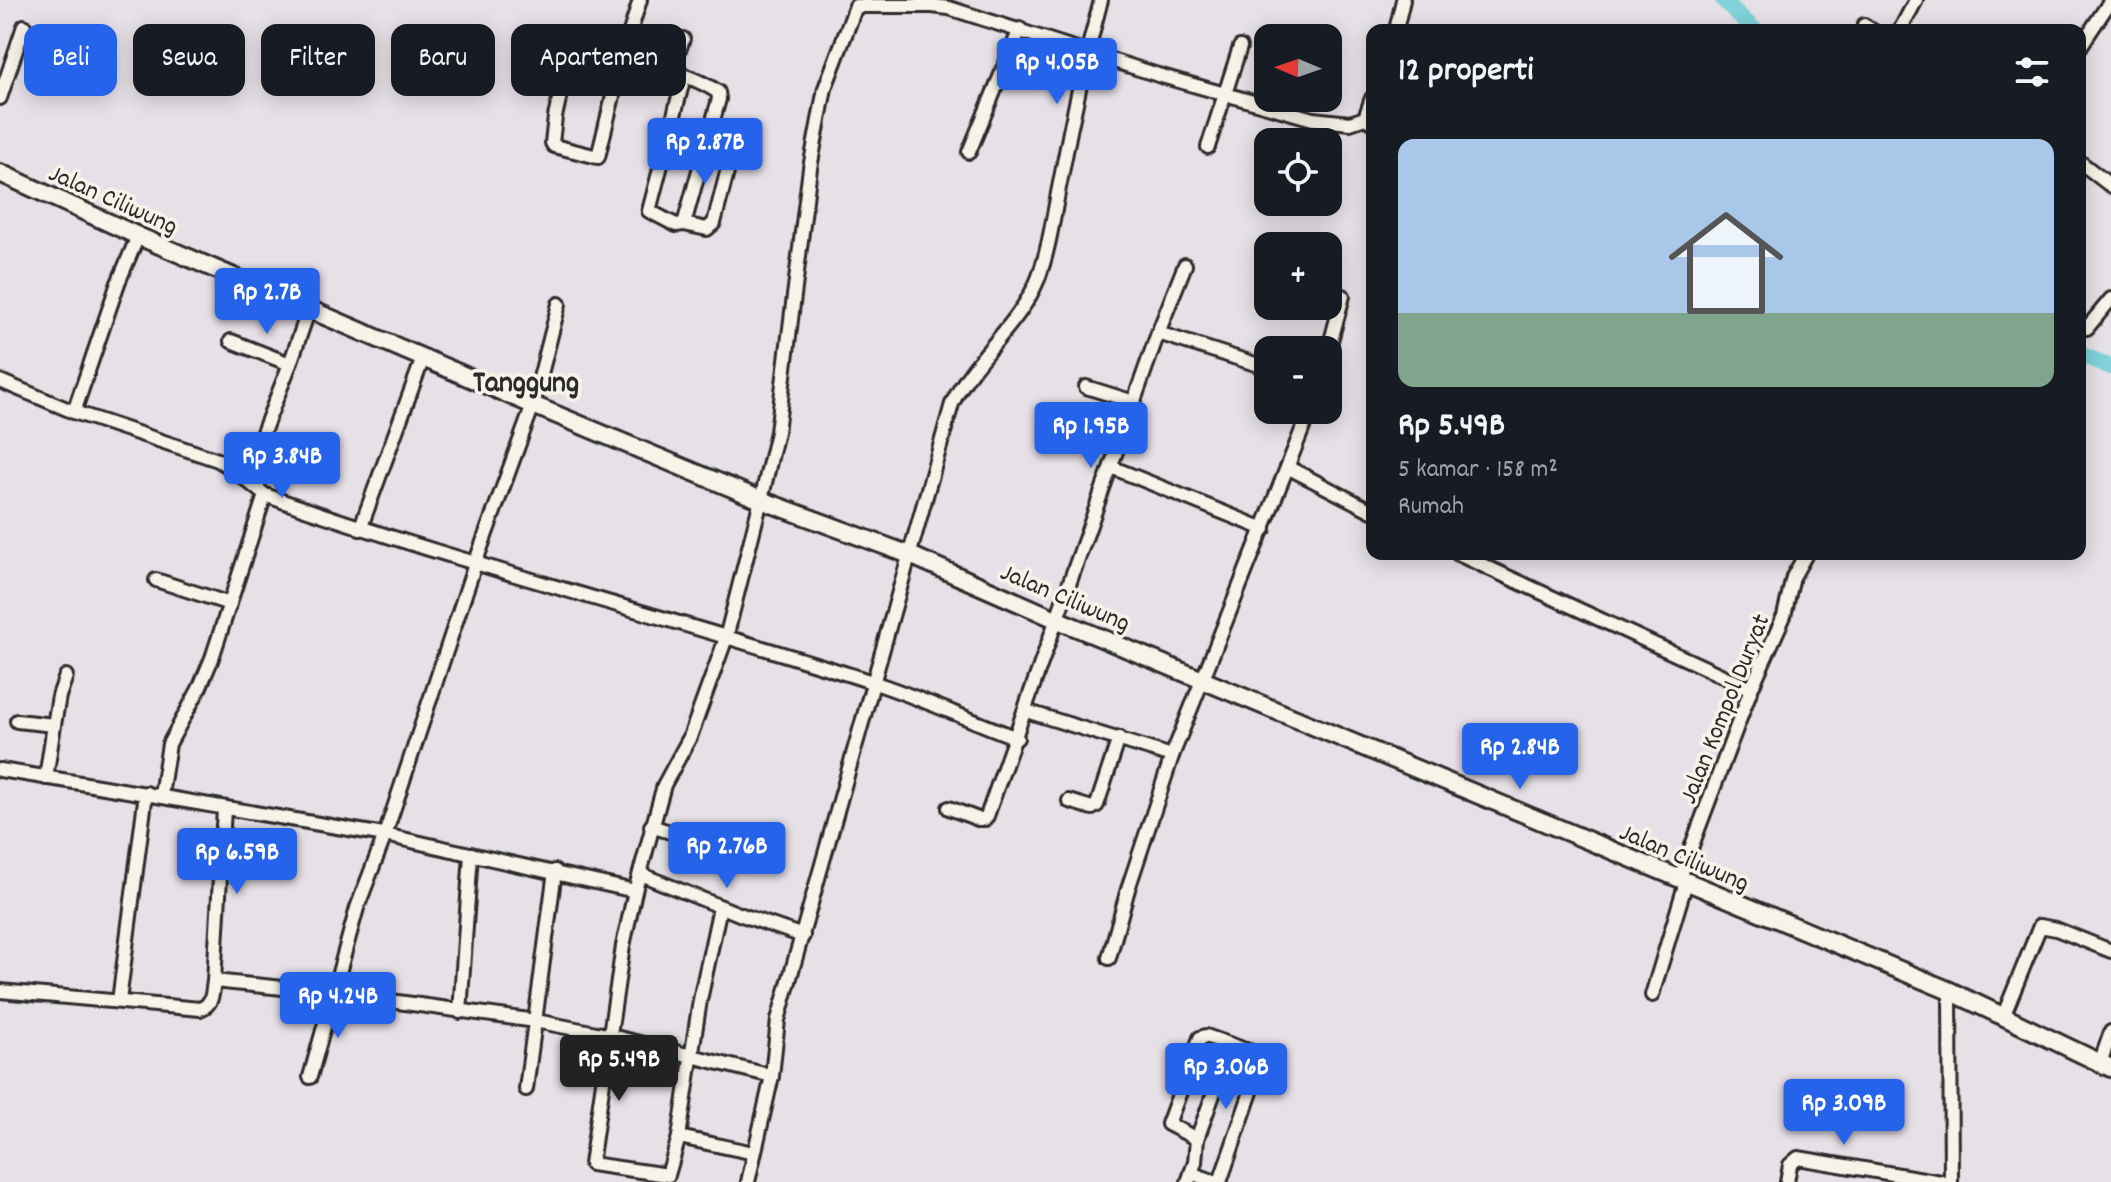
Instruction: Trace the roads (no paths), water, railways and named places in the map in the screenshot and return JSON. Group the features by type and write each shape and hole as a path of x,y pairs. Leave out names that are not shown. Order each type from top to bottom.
{"main road":[{"name":"Jalan Ciliwung","path":"0,173 138,236 533,405 761,500 910,555 1058,620 1950,991 2106,1065"}],"street":[{"path":"633,24 640,0"},
{"path":"841,0 856,6 932,6 1020,29 1089,53 1313,119 1350,123 1366,120"},
{"path":"748,1182 772,1076 778,1020 952,404 1037,281 1047,248 1101,0"},
{"path":"1397,24 1403,0"},
{"path":"1903,24 1916,0"},
{"path":"2086,38 2111,0"},
{"path":"720,907 679,1137 668,1175 591,1164 623,946 651,826 664,785 690,737 726,638 777,432 810,168 825,88 856,6"},
{"path":"0,98 24,26"},
{"path":"969,152 1020,29"},
{"path":"1208,147 1240,47"},
{"path":"0,50 14,55"},
{"path":"684,224 719,99 718,92 686,78"},
{"path":"560,96 552,143 598,157 613,96"},
{"path":"674,96 649,211 676,225 707,229 714,223 731,157 727,149 707,143"},
{"path":"2086,167 2111,186"},
{"path":"74,412 118,283 138,236"},
{"path":"949,808 985,819 1017,738 1158,333 1185,265"},
{"path":"1332,336 1343,296"},
{"path":"2087,328 2111,299"},
{"path":"310,1077 357,908 533,405 559,304"},
{"path":"245,478 309,309"},
{"path":"1158,333 1254,364"},
{"path":"231,341 290,364"},
{"path":"360,529 423,358"},
{"path":"0,381 74,412 218,460 265,495 360,529 476,561 872,682 1017,738"},
{"path":"1086,387 1134,402"},
{"path":"1109,958 1128,889 1172,756 1305,424"},
{"path":"1111,467 1264,529"},
{"path":"1289,468 1366,508"},
{"path":"161,795 169,744 199,689 265,495"},
{"path":"1471,560 1751,689"},
{"name":"Jalan Kompol Duryat","path":"1652,995 1682,881 1751,689 1784,616 1793,577 1803,560"},
{"path":"156,580 230,604"},
{"path":"46,778 59,696 66,676"},
{"path":"1026,711 1172,756"},
{"path":"17,721 54,725"},
{"path":"1069,801 1092,808 1097,805 1119,738"},
{"path":"0,770 385,835 635,891"},
{"path":"119,1001 146,793"},
{"path":"0,991 200,1009 207,1007 212,1000 214,981 224,809"},
{"path":"651,826 702,842"},
{"path":"460,1012 471,854"},
{"path":"526,1089 555,871"},
{"path":"640,874 720,907 803,936"},
{"path":"2003,1017 2038,927 2043,925 2111,951"},
{"path":"214,981 332,993 536,1021 611,1036 772,1076"},
{"path":"1950,991 1951,1182"},
{"path":"2106,1065 2111,1032"},
{"path":"1197,1139 1168,1124 1200,1038 1206,1036 1260,1055 1262,1060 1220,1180 1191,1173 1197,1139 1231,1045"},
{"path":"679,1137 754,1153"},
{"path":"1787,1182 1790,1165 1798,1158 1941,1182"}],"waterway":[{"path":"1723,0 1749,24"},
{"path":"2086,357 2111,367"}],"district":[{"name":"Tanggung","path":"526,381"}]}
